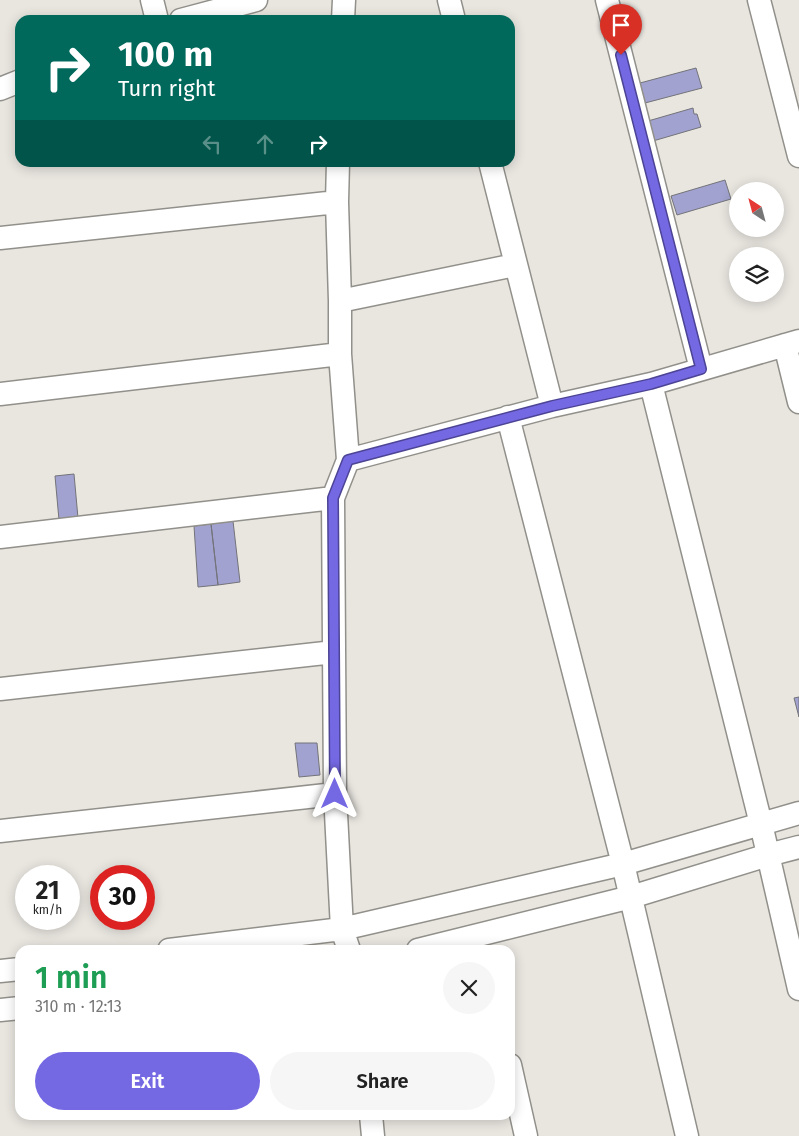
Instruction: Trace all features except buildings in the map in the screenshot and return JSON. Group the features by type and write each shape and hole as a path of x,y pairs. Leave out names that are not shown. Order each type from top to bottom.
{"street":[{"path":"152,0 156,15"},
{"path":"200,15 256,0"},
{"path":"343,15 344,0"},
{"path":"449,0 453,15"},
{"path":"607,0 701,369"},
{"path":"758,0 799,156"},
{"path":"0,89 15,83"},
{"path":"338,167 340,354 348,460 333,498 335,794 342,929 347,945"},
{"path":"491,167 552,406"},
{"path":"0,238 337,202"},
{"path":"340,301 515,265"},
{"path":"348,460 508,417 651,384 792,343 799,402"},
{"path":"0,394 340,354"},
{"path":"651,384 761,824 799,989"},
{"path":"508,417 623,864 687,1136"},
{"path":"0,537 333,498"},
{"path":"0,689 334,652"},
{"path":"0,831 335,794"},
{"path":"210,945 342,929 623,864 799,813"},
{"path":"459,945 483,942 768,855 799,848"},
{"path":"472,898 483,942"},
{"path":"0,971 15,969"},
{"path":"0,1010 15,1008"},
{"path":"515,1087 526,1136"},
{"path":"371,1120 373,1136"}],"route":[{"path":"335,794 333,498 348,460 552,406 651,384 701,369 621,55"}]}
